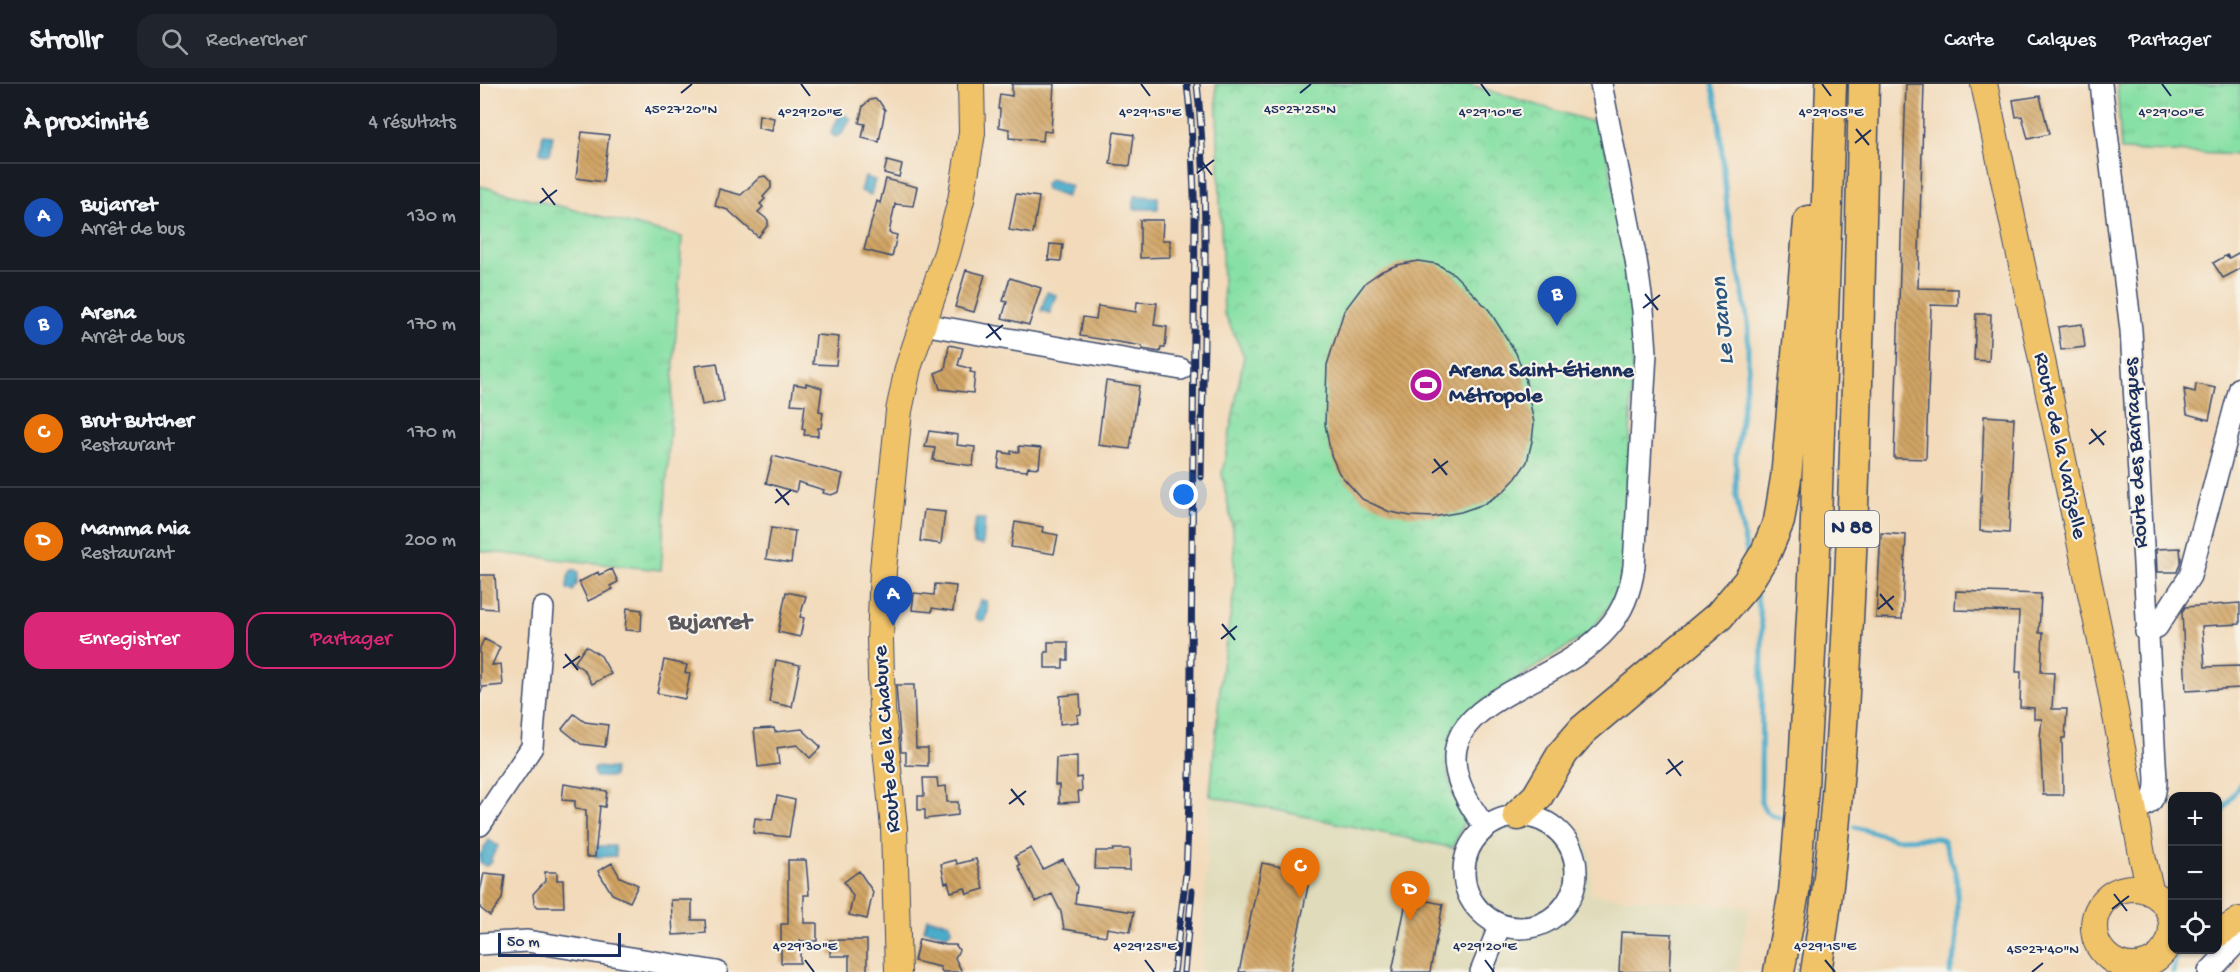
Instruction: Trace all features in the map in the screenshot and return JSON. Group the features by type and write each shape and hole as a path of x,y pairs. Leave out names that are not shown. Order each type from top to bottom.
{"highway":[{"name":"N 88","path":"1779,972 1794,892 1803,787 1814,577 1831,84"},
{"name":"N 88","path":"1816,972 1831,872 1841,758 1856,436 1864,84"},
{"path":"1518,815 1537,797 1563,753 1583,729 1719,616 1747,584 1766,552 1779,521 1786,478 1810,198 1830,157"}],"main road":[{"name":"Route de la Chabure","path":"898,972 894,828 882,709 880,640 883,570 899,411 908,368 947,253 960,200 972,133 971,84"},
{"name":"Route de la Varizelle","path":"1984,84 2109,679 2133,809"},
{"path":"2116,892 2129,865 2133,809"},
{"path":"2133,809 2143,860 2172,922 2171,934 2157,958 2132,966 2119,963 2110,964 2097,940 2094,920 2098,908 2106,899 2128,888 2140,888 2164,905"},
{"path":"2222,914 2240,905"},
{"path":"2222,931 2240,920"}],"street":[{"path":"1486,828 1471,804 1455,768 1455,749 1459,734 1468,721 1489,704 1538,678 1588,647 1607,629 1622,609 1631,587 1635,554 1646,353 1643,310 1630,230 1600,84"},
{"name":"Route des Barraques","path":"2101,84 2131,330 2156,794 2151,803 2133,809"},
{"path":"922,324 1181,369"},
{"path":"2146,632 2157,627 2190,576 2240,388"},
{"path":"480,825 532,747 543,608"},
{"path":"1518,815 1536,818 1557,829 1572,850 1577,875 1573,892 1565,907 1552,919 1537,926 1519,929 1500,925 1486,917 1473,903 1466,885 1464,866 1470,848 1486,828 1518,815"},
{"path":"1481,972 1500,925"},
{"path":"2209,972 2240,939"},
{"path":"480,944 527,941 717,972"}],"shaded area":[{"path":"1210,796 1452,848 1464,821 1486,805 1525,796 1566,818 1583,833 1592,856 1591,895 1750,908 1736,972 1201,972"}],"green space":[{"path":"1216,84 1468,84 1600,124 1625,236 1635,320 1626,533 1620,580 1616,595 1592,631 1483,701 1454,728 1449,740 1446,759 1449,780 1464,821 1453,848 1210,796 1222,666 1235,586 1233,530 1222,474 1244,356 1224,312"},
{"path":"2117,84 2240,84 2240,155 2121,150"},
{"path":"480,186 682,237 661,570 480,551"}],"water":[{"path":"842,113 851,119 842,134 835,137 831,134 833,126"},
{"path":"543,134 553,135 550,154 546,155 540,152"},
{"path":"865,177 875,180 871,195 861,191"},
{"path":"1050,179 1071,186 1066,197 1046,190 1045,184"},
{"path":"1134,196 1158,197 1158,209 1134,209"},
{"path":"1047,292 1056,295 1050,313 1041,311"},
{"path":"976,519 985,519 983,545 974,544 973,531"},
{"path":"572,570 578,572 577,584 573,591 567,589 568,577"},
{"path":"980,600 987,601 988,612 984,621 975,617"},
{"path":"597,767 614,769 613,777 596,777 594,769"},
{"path":"489,840 498,846 491,859 492,862 486,866 480,862 480,855"},
{"path":"596,846 615,846 616,856 596,857"},
{"path":"927,918 950,923 952,930 947,935 924,930"}],"building":[{"path":"1012,84 1054,84 1051,132 1044,131 1043,141 1009,138 1009,129 999,127 1000,94 1012,96"},
{"path":"1906,84 1924,84 1918,288 1958,289 1958,306 1931,305 1926,459 1894,458"},
{"path":"2040,96 2049,134 2028,139 2022,116 2016,117 2013,100"},
{"path":"875,99 885,110 879,142 862,138 865,124 859,123 863,106"},
{"path":"759,115 774,118 772,131 758,128"},
{"path":"582,132 609,135 603,182 576,178"},
{"path":"1114,132 1134,135 1130,166 1110,164"},
{"path":"887,161 902,165 899,177 884,173"},
{"path":"765,176 771,182 771,188 763,197 765,199 760,204 763,207 758,212 768,220 768,225 758,237 728,210 715,206 719,189 741,195 760,177"},
{"path":"886,179 917,187 913,206 895,204 889,233 897,235 892,257 864,250 877,201 880,203"},
{"path":"1016,194 1039,197 1033,234 1009,230"},
{"path":"1140,220 1163,220 1162,240 1170,240 1170,257 1140,258"},
{"path":"1050,244 1063,245 1061,261 1048,260"},
{"path":"2240,252 2240,269 2223,278 2213,263 2227,255 2229,258"},
{"name":"Arena Saint-Étienne Métropole","path":"1418,261 1437,264 1454,274 1489,310 1516,353 1525,377 1534,423 1527,462 1503,492 1484,504 1461,512 1433,517 1390,512 1362,499 1339,473 1331,455 1325,424 1327,365 1344,311 1366,282 1382,271"},
{"path":"966,270 985,275 974,312 955,307"},
{"path":"1010,278 1041,288 1029,325 1002,318 1007,302 1003,301"},
{"path":"1137,302 1157,303 1154,325 1167,327 1165,348 1161,348 1160,352 1142,349 1142,346 1080,336 1083,317 1096,319 1098,306 1136,312"},
{"path":"1976,314 1991,314 1989,361 1974,360"},
{"path":"2082,324 2085,347 2061,350 2058,327"},
{"path":"816,335 839,337 836,365 813,364"},
{"path":"949,345 963,348 958,365 971,369 970,372 975,373 973,393 940,389 935,373 945,369"},
{"path":"717,363 724,401 702,405 695,366"},
{"path":"1106,381 1139,386 1130,449 1098,445"},
{"path":"806,383 822,388 819,411 823,412 818,436 804,435 805,430 802,429 805,405 791,404 794,384 806,386"},
{"path":"2196,384 2216,388 2209,420 2187,414 2184,389 2195,392"},
{"path":"1984,416 2014,418 2009,533 1980,531"},
{"path":"929,431 958,435 957,445 975,447 973,466 933,460 935,448 925,447"},
{"path":"1019,446 1041,448 1039,468 1028,467 1027,471 998,468 1000,452 1011,454 1011,451 1019,452"},
{"path":"773,456 843,474 839,492 831,495 823,493 824,490 798,482 796,492 766,483"},
{"path":"924,510 945,512 941,544 920,541"},
{"path":"1015,522 1043,527 1042,532 1058,535 1054,554 1011,547"},
{"path":"771,528 795,531 791,563 766,559"},
{"path":"1881,533 1906,535 1902,619 1876,618"},
{"path":"2180,548 2181,560 2177,572 2157,572 2156,549"},
{"path":"612,569 618,582 610,586 613,589 588,601 579,582 598,572 599,575"},
{"path":"480,575 495,575 497,609 480,608"},
{"path":"935,584 956,586 953,611 932,608 932,612 912,610 914,593 934,595"},
{"path":"1956,591 2041,594 2039,633 2043,633 2041,672 2054,673 2052,709 2067,709 2065,738 2062,738 2063,795 2043,795 2040,737 2042,719 2034,719 2034,708 2020,707 2021,672 2016,672 2019,612 1955,610"},
{"path":"786,592 806,596 800,617 804,618 800,637 778,632"},
{"path":"2240,603 2240,624 2202,626 2205,667 2240,666 2240,688 2186,691 2182,612 2185,607"},
{"path":"627,608 642,610 641,631 625,630"},
{"path":"484,639 500,647 492,665 501,664 503,685 483,687 480,694 480,648"},
{"path":"1048,642 1068,642 1068,660 1063,660 1063,668 1045,668 1045,652 1048,652"},
{"path":"586,646 601,656 611,674 592,684 584,670 574,663"},
{"path":"664,660 687,665 685,673 690,674 685,699 657,693"},
{"path":"776,660 800,665 792,707 769,702"},
{"path":"896,685 914,685 916,748 928,748 928,766 906,765 906,752 901,752"},
{"path":"1080,694 1081,714 1077,715 1078,722 1060,724 1060,696"},
{"path":"574,714 585,722 608,725 605,747 581,744 562,729"},
{"path":"774,728 775,732 802,729 821,747 810,758 797,745 777,748 779,764 758,767 754,729"},
{"path":"1077,756 1077,778 1081,777 1082,791 1078,791 1079,802 1059,803 1059,785 1055,785 1056,758"},
{"path":"923,778 937,778 938,787 946,786 947,802 958,802 958,815 925,819 925,810 918,810 918,796 924,796"},
{"path":"564,784 607,791 605,807 600,806 595,857 586,857 586,810 575,809 575,801 562,800"},
{"path":"777,796 795,800 789,837 753,833 755,818 772,820"},
{"path":"1031,848 1043,869 1063,859 1077,887 1075,903 1134,912 1130,932 1107,928 1106,936 1064,929 1061,912 1052,894 1036,902 1018,866 1020,865 1015,856"},
{"path":"1113,849 1130,849 1130,870 1095,869 1096,851 1113,851"},
{"path":"976,859 984,889 967,894 965,888 951,892 948,882 945,883 941,864 956,860 957,864"},
{"path":"788,860 806,860 809,895 804,895 804,923 817,923 817,941 800,941 800,963 781,963 781,924 788,924"},
{"path":"612,863 620,877 638,885 630,902 612,894 598,871"},
{"path":"1262,863 1311,872 1290,972 1239,972"},
{"path":"859,871 873,892 867,919 849,915 853,896 844,882"},
{"path":"545,872 557,872 557,880 563,880 564,907 538,907 534,903 533,894 545,881"},
{"path":"484,873 505,875 502,899 490,916 480,908"},
{"path":"1407,897 1443,904 1430,972 1392,972"},
{"path":"671,900 692,900 692,920 705,920 706,933 673,935"},
{"path":"1621,932 1672,934 1670,972 1619,972"},
{"path":"919,939 956,945 959,950 955,958 962,972 942,972 940,967 914,961"},
{"path":"830,940 867,940 867,972 849,972 849,956 830,956"}],"waterway":[{"name":"Le Janon","path":"1712,84 1718,109 1727,208 1748,322 1748,371 1736,456 1736,496 1747,554"},
{"name":"Le Janon","path":"1756,591 1762,627 1761,802 1768,813 1779,818"},
{"path":"2222,812 2240,784"},
{"name":"Le Janon","path":"1855,827 1896,839 1938,838 1944,841 1956,873 1957,890 1957,947 1950,972"},
{"path":"2168,891 2165,898 2168,909"},
{"path":"2173,972 2177,954"}],"railway":[{"path":"1174,972 1186,874 1190,776 1195,219 1191,120 1187,84"},
{"path":"1197,84 1205,231 1201,477"},
{"path":"1184,972 1192,891"}],"place":[{"name":"Arena","path":"1557,326"},
{"name":"Arena Saint-Étienne Métropole","path":"1426,385"},
{"name":"Bujarret","path":"893,626"},
{"name":"Brut Butcher","path":"1300,898"},
{"name":"Mamma Mia","path":"1410,921"}],"district":[{"name":"Bujarret","path":"710,623"}]}
